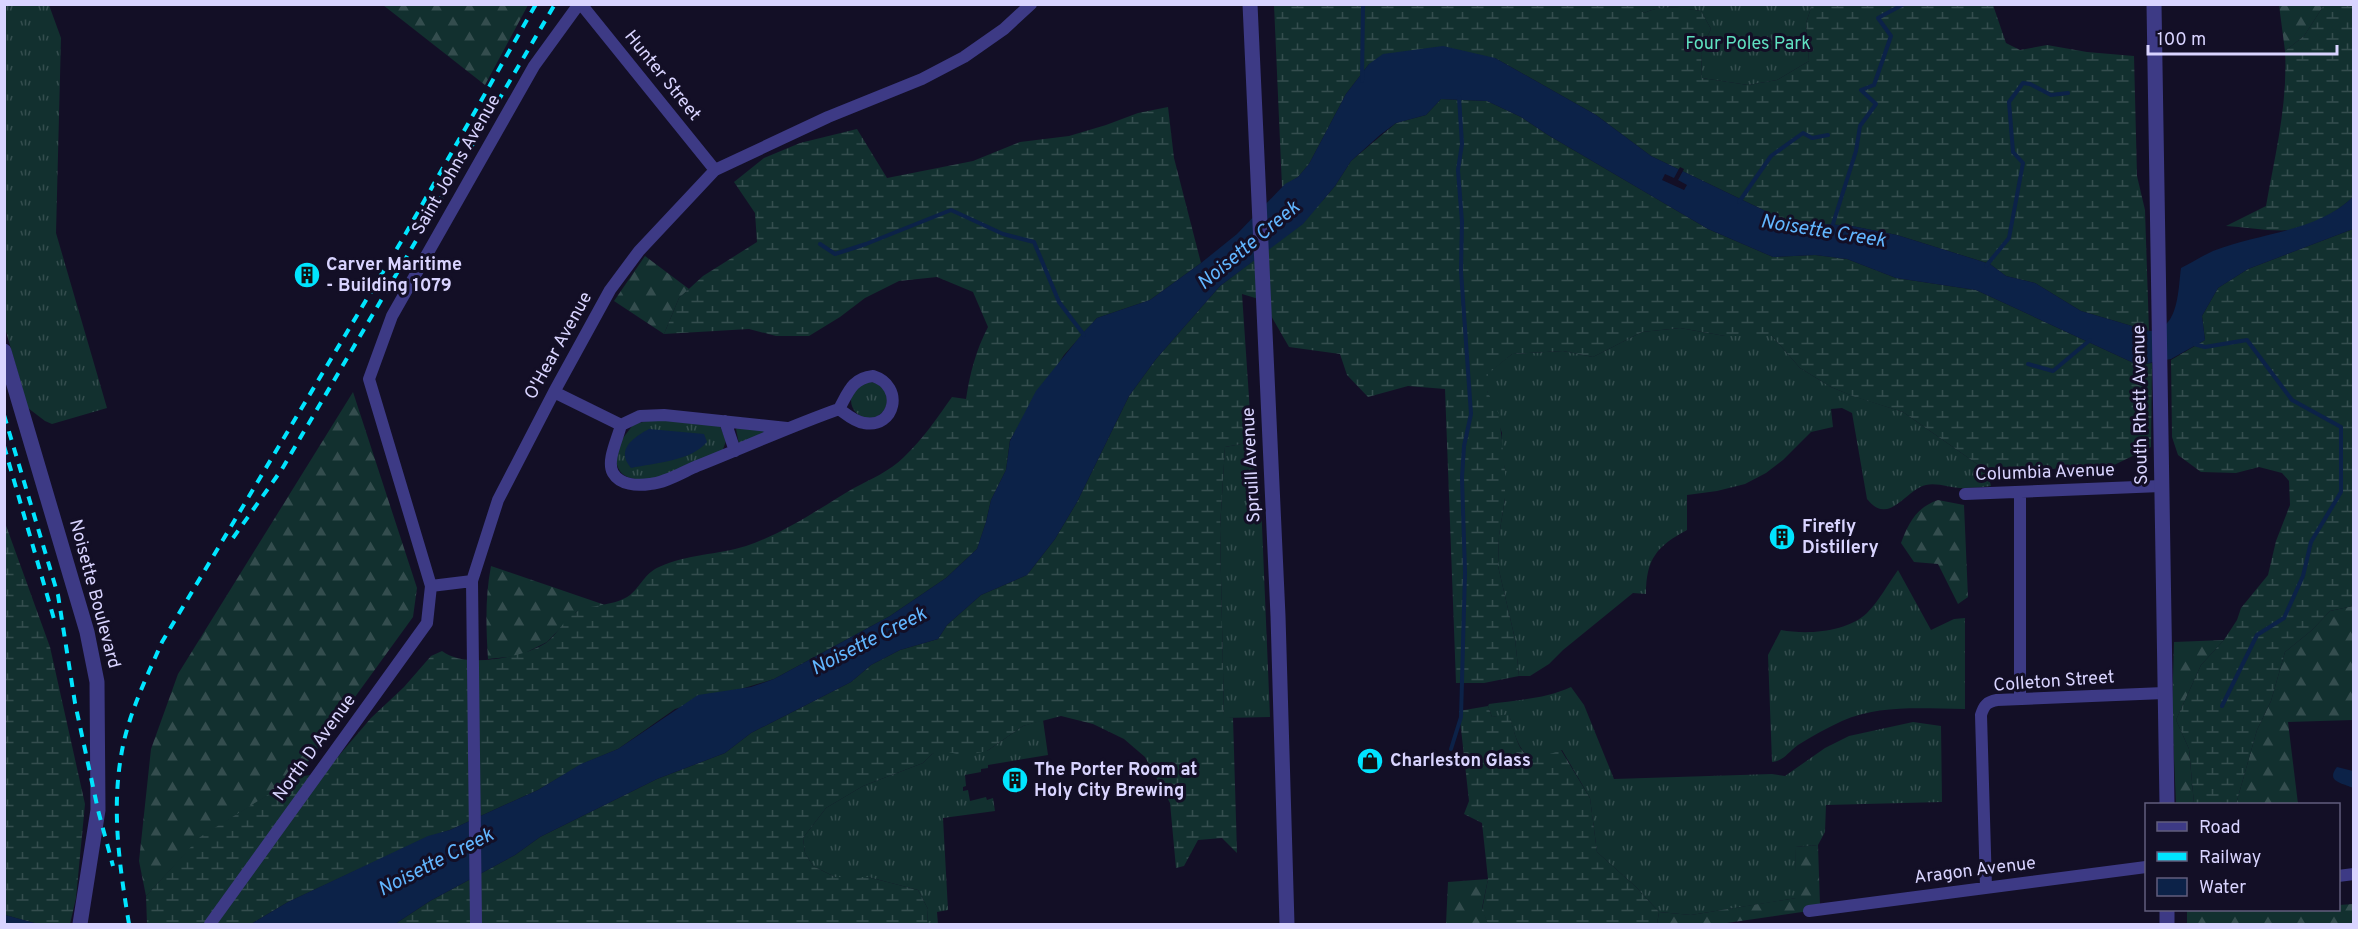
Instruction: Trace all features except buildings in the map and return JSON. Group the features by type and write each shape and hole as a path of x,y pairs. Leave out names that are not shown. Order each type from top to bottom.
{"street":[{"name":"Hunter Street","path":"580,4 715,170"},
{"name":"Saint Johns Avenue","path":"430,586 369,379 392,316 534,66 580,4"},
{"name":"O'Hear Avenue","path":"476,924 472,581 498,500 610,290 635,256 715,170 828,117 922,79 943,68 1004,29 1031,4"},
{"name":"Spruill Avenue","path":"1250,4 1278,616 1287,924"},
{"name":"South Rhett Avenue","path":"2154,4 2167,803"},
{"name":"Noisette Boulevard","path":"4,351 87,632 97,682 98,810 80,924"},
{"path":"621,425 618,442 609,461 614,475 627,484 651,484 839,409 853,384 863,377 873,376 883,379 893,394 891,409 884,420 877,423 862,423 839,409"},
{"path":"554,392 621,425"},
{"path":"621,425 640,416 664,415 787,428"},
{"path":"725,421 735,451"},
{"name":"Columbia Avenue","path":"1965,494 2161,486"},
{"path":"2019,492 2020,699"},
{"path":"430,586 472,581"},
{"name":"North D Avenue","path":"210,924 427,623 430,586"},
{"name":"Colleton Street","path":"1986,887 1981,715 1984,706 1989,702 2020,699 2164,693"},
{"name":"Aragon Avenue","path":"1809,911 2145,867"}],"green space":[{"path":"1633,4 1644,13 1665,8 1701,11 1711,29 1701,49 1702,78 1748,85 1777,80 1809,61 1806,23 1812,5 1993,5 2006,43 2020,50 2047,45 2087,52 2134,56 2137,176 2145,210 2149,331 2081,311 2035,283 2006,276 1990,264 1897,235 1852,226 1786,221 1651,156 1596,115 1495,58 1369,64 1346,94 1309,164 1298,177 1282,187 1274,5"},
{"path":"4,5 49,5 61,38 56,233 107,408 52,424 28,408 5,328"},
{"path":"383,5 528,5 485,85"},
{"name":"Four Poles Park","path":"1633,5 1812,5 1806,23 1809,61 1777,80 1748,85 1702,78 1701,49 1711,29 1701,11 1665,8 1644,13"},
{"path":"2279,5 2324,5 2304,36 2285,51"},
{"path":"2324,5 2353,5 2353,197 2325,218 2292,230 2226,226 2266,206 2283,110 2285,51 2304,36"},
{"path":"1441,99 1487,101 1521,117 1708,229 1773,257 1815,255 1847,259 1896,278 1976,290 2138,365 2152,363 2151,447 2110,467 1987,471 1903,412 1831,387 1800,368 1772,336 1725,336 1680,328 1642,332 1593,357 1563,351 1512,354 1488,374 1487,391 1499,414 1505,471 1505,498 1499,536 1498,566 1515,639 1519,676 1484,683 1456,683 1445,389 1408,386 1368,397 1347,375 1340,354 1289,347 1262,300 1242,294 1252,442 1225,447 1220,528 1224,717 1233,718 1237,853 1222,838 1198,840 1184,866 1176,868 1170,803 1145,757 1124,739 1093,724 1061,716 1023,726 987,751 964,756 945,751 932,754 923,763 863,786 826,808 803,838 805,853 813,866 835,877 868,877 918,890 928,909 927,924 395,924 430,901 515,855 540,837 657,779 725,753 751,733 851,682 871,665 900,650 938,639 947,625 981,595 1027,575 1055,539 1077,502 1129,396 1156,359 1220,286 1271,247 1324,199 1351,161 1396,123 1426,115"},
{"path":"1168,107 1174,158 1201,263 1150,300 1097,318 1064,355 1010,440 1006,470 991,500 977,549 946,578 890,616 774,679 675,709 618,749 582,764 538,790 450,830 428,837 288,902 251,924 147,924 146,896 200,837 297,777 324,773 371,718 404,687 431,656 442,651 452,656 479,660 523,653 546,643 569,617 578,611 624,599 659,567 680,560 746,546 775,534 893,466 930,428 952,397 966,399 974,362 988,327 973,292 937,277 899,281 865,298 809,336 776,336 749,329 664,334 679,298 703,276 757,242 755,213 734,182 764,158 800,143 857,129 887,178 973,161 1020,142 1069,136 1138,113"},
{"path":"2353,229 2353,606 2330,611 2312,630 2285,652 2271,701 2257,730 2236,803 2194,803 2189,749 2176,720 2201,665 2224,640 2237,620 2241,608 2268,575 2276,541 2290,505 2289,481 2282,473 2259,467 2236,473 2201,472 2178,455 2172,437 2171,360 2205,340 2202,316 2218,288 2248,269"},
{"path":"645,256 689,289 679,298 664,334 614,301"},
{"path":"1680,328 1725,336 1772,336 1800,368 1831,387 1903,412 1987,471 1991,486 1963,488 1930,484 1918,488 1890,508 1875,507 1867,499 1852,413 1842,408 1831,409 1833,427 1811,432 1783,460 1766,473 1745,484 1687,495 1687,530 1668,542 1655,555 1648,571 1646,594 1633,593 1549,664 1530,676 1519,676 1515,639 1498,566 1499,536 1505,498 1505,471 1501,446 1502,433 1487,391 1487,374 1512,354 1563,351 1593,357 1642,332"},
{"path":"869,382 882,387 887,400 882,413 869,418 856,413 851,400 856,387"},
{"path":"353,392 417,588 413,617 297,777 201,837 146,896 139,861 151,749 178,674"},
{"path":"657,419 720,426 726,441 722,452 666,475 650,479 635,479 624,475 616,459 620,443 634,424"},
{"path":"737,428 767,431 739,444"},
{"path":"1252,442 1261,502 1270,717 1224,718 1220,528 1225,447"},
{"path":"1938,500 1964,505 1968,597 1958,604 1938,564 1914,562 1901,543 1914,517 1924,507"},
{"path":"4,520 50,647 85,804 76,898 70,924 38,924 5,915"},
{"path":"491,566 605,605 576,612 547,642 519,656 488,659 486,612"},
{"path":"1898,570 1931,630 1954,619 1965,618 1965,709 1887,710 1857,716 1820,732 1798,745 1783,758 1772,762 1768,655 1781,630 1815,632 1838,628 1859,619 1876,603"},
{"path":"2353,606 2353,720 2288,722 2298,803 2236,803 2257,730 2271,701 2285,652 2312,630 2330,611"},
{"path":"2224,640 2201,665 2176,720 2189,749 2194,803 2176,803 2172,711 2174,642"},
{"path":"1571,687 1584,705 1614,779 1772,774 1785,776 1825,748 1849,736 1913,722 1941,726 1942,802 1826,805 1825,832 1818,845 1795,847 1797,898 1691,915 1659,912 1636,887 1597,852 1590,798 1562,750 1544,757 1535,758 1528,755 1519,745 1509,715 1492,717 1488,706 1489,704 1541,697"},
{"path":"1488,706 1492,717 1509,714 1519,746 1529,756 1537,757 1561,750 1590,798 1597,852 1636,887 1659,912 1657,924 1488,924 1482,910 1488,879 1482,823 1464,814 1469,801 1459,711"},
{"path":"1043,720 1048,755 988,765 988,768 981,769 981,772 965,775 966,786 963,787 963,791 968,790 970,801 986,797 987,800 993,798 995,811 943,818 948,910 937,912 938,924 927,924 928,909 918,890 868,877 835,877 813,866 805,853 803,838 826,808 863,786 923,763 938,751 987,751 1023,726"},
{"path":"1818,845 1820,905 1809,911 1720,924 1657,924 1659,912 1691,915 1796,898 1795,847"},
{"path":"1488,879 1482,908 1488,924 1446,924 1448,882"},
{"path":"2353,904 2353,924 2187,924 2187,911 2340,911 2340,905"}],"water":[{"name":"Noisette Creek","path":"1443,46 1495,58 1596,115 1651,156 1786,221 1852,226 1897,235 1990,264 2006,276 2035,283 2081,311 2149,331 2159,329 2172,317 2181,268 2209,253 2322,218 2353,197 2353,229 2248,269 2218,288 2202,316 2205,340 2171,359 2138,365 1976,290 1896,278 1847,259 1815,255 1773,257 1708,229 1521,117 1487,101 1441,99 1426,115 1396,123 1380,135 1351,161 1335,186 1303,224 1220,286 1156,359 1129,396 1077,502 1055,539 1027,575 981,595 947,625 938,639 900,650 871,665 851,682 751,733 725,753 657,779 540,837 515,855 430,901 395,924 251,924 288,902 428,836 450,830 538,790 581,764 618,749 698,695 751,687 774,679 890,616 946,578 977,549 991,500 1006,470 1010,441 1036,391 1082,334 1097,318 1150,300 1201,263 1237,234 1285,184 1298,177 1309,164 1346,94 1369,64 1383,54"},
{"path":"649,429 704,434 707,442 682,457 631,468 625,455 628,445"},
{"path":"2337,767 2353,771 2353,788 2334,779"},
{"path":"5,915 38,924 5,924"}],"pier":[{"path":"1680,167 1684,169 1678,180 1687,185 1684,190 1662,180 1665,174 1674,178"}],"waterway":[{"path":"1362,81 1363,4"},
{"name":"Noisette Creek","path":"1832,227 1856,151 1860,126 1876,104 1861,90 1874,85 1891,36 1878,18 1904,4"},
{"path":"1986,266 2009,238 2023,163 2013,152 2009,102 2023,83 2030,84 2051,95 2068,93"},
{"path":"1451,749 1461,717 1465,572 1462,478 1464,446 1471,414 1461,271 1462,222 1458,170 1462,144 1459,97"},
{"path":"1739,202 1771,156 1803,133 1812,138 1828,135"},
{"path":"820,244 835,254 951,210 1003,234 1034,242 1059,302 1084,335"},
{"path":"2028,364 2053,371 2090,340"},
{"path":"2194,344 2205,347 2247,340 2292,400 2341,427 2341,492 2311,542 2303,576 2284,618 2257,635 2222,706"}],"railway":[{"path":"129,924 119,856 117,787 127,728 151,666 162,642 402,240 536,4"},
{"path":"233,538 282,469 555,4"},
{"path":"4,415 58,595 75,703 98,810 113,866"},
{"path":"4,446 54,619"}],"place":[{"name":"Carver Maritime - Building 1079","path":"307,275"},
{"name":"Firefly Distillery","path":"1782,537"},
{"name":"Charleston Glass","path":"1370,761"},
{"name":"The Porter Room at Holy City Brewing","path":"1015,780"}]}
